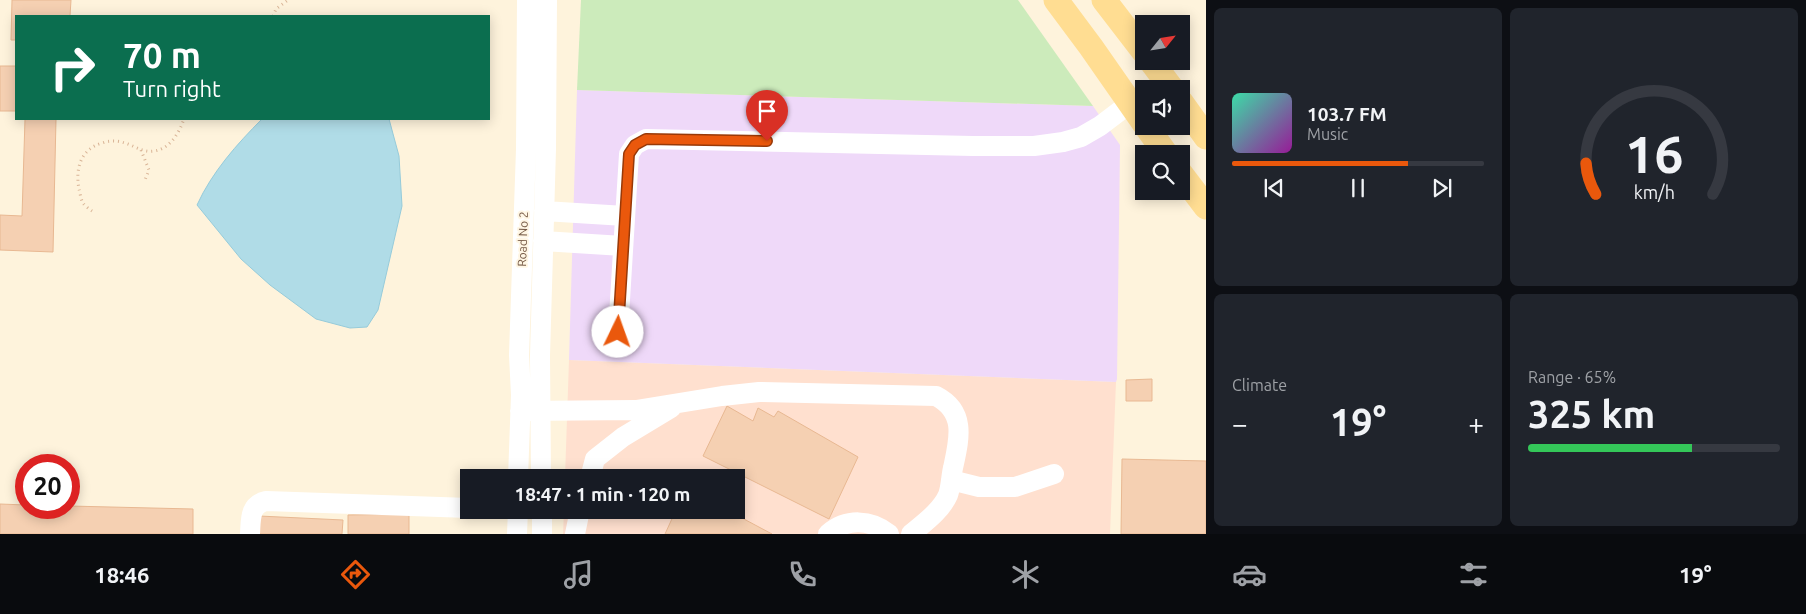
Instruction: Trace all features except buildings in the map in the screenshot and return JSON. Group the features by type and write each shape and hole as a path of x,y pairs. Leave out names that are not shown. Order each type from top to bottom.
{"main road":[{"path":"1056,0 1135,112"},
{"path":"1104,0 1135,40"},
{"path":"1190,115 1206,137"},
{"path":"1190,186 1206,207"}],"street":[{"name":"Road No 2","path":"518,469 526,149 527,0"},
{"name":"Road No 2","path":"541,469 540,356 547,0"},
{"path":"618,332 629,154 635,145 646,139 1034,146 1063,142 1081,137 1100,126 1129,104"},
{"path":"544,211 625,216"},
{"path":"543,242 623,246"},
{"path":"520,411 636,410 759,392 936,396 946,401 953,410 958,423 959,441 948,494 932,517 911,534"},
{"path":"592,469 595,460 623,437 679,403"},
{"path":"950,480 978,487 1015,487 1054,474"},
{"path":"250,534 251,512 261,502 266,501 460,508"},
{"path":"517,534 518,519"},
{"path":"542,519 542,534"},
{"path":"575,534 578,519"},
{"path":"828,534 843,525 864,522 874,525 889,534"}],"path":[{"path":"273,15 276,9 288,0"},
{"path":"92,211 83,203 77,178 80,162 84,154 92,147 110,141 129,143 153,152 163,148 175,138 184,120"},
{"path":"141,149 149,170 145,180"}],"shaded area":[{"path":"577,90 1093,106 1120,145 1116,382 569,360"},
{"path":"569,360 1116,382 1110,534 563,534 564,519 745,519 745,469 565,469"}],"green space":[{"path":"581,0 1018,0 1093,106 577,90"}],"water":[{"path":"261,120 389,120 399,156 402,206 378,310 367,327 350,328 316,319 270,285 241,259 197,205 210,181 243,138"}],"route":[{"path":"618,332 629,154 635,145 646,139 659,138 767,141"}]}
